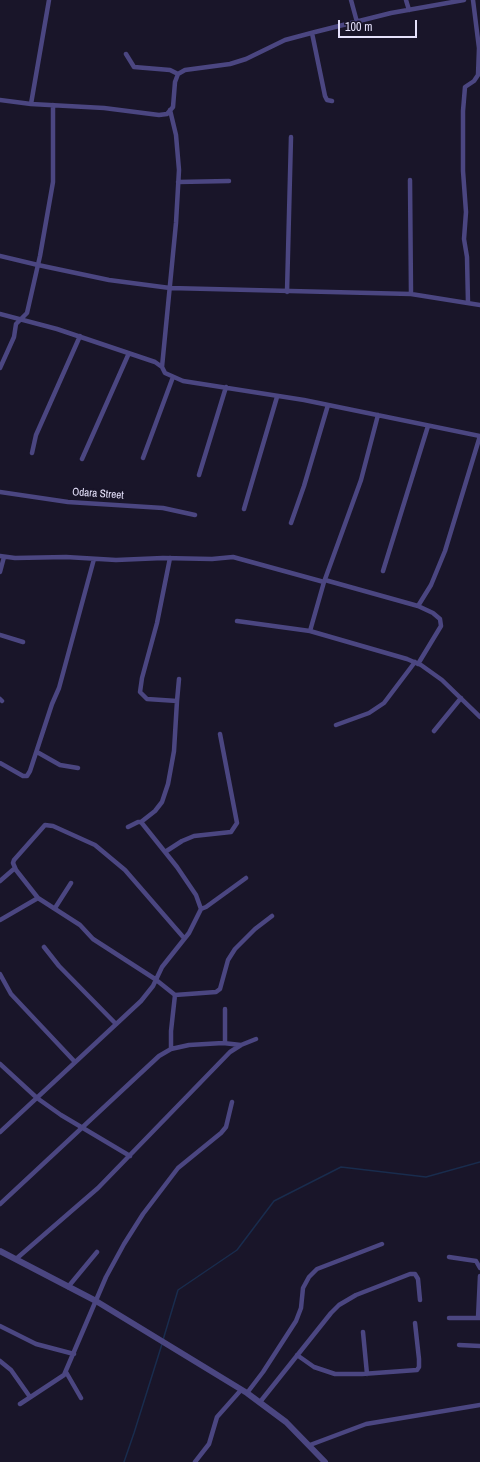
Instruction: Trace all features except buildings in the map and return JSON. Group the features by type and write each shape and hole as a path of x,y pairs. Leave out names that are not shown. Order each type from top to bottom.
{"street":[{"path":"30,104 49,0"},
{"path":"351,0 357,22"},
{"path":"406,0 409,10"},
{"path":"0,100 30,104 104,108 159,115 167,114 173,107 175,82 178,74 185,70 223,65 246,59 285,40 312,33 409,10 461,0"},
{"path":"468,303 467,257 464,239 466,212 463,171 463,111 465,87 474,81 478,74 479,48 473,0"},
{"path":"312,33 325,96 328,100 332,101"},
{"path":"126,54 134,67 165,69 178,74"},
{"path":"0,368 14,337 16,324 22,320 27,313 38,266 53,182 53,105"},
{"path":"162,367 178,182 176,135 170,110"},
{"path":"287,292 291,137"},
{"path":"410,180 411,294"},
{"path":"178,182 229,181"},
{"path":"0,256 38,266 109,280 170,288 411,294 480,305"},
{"path":"0,314 80,336 155,362 162,367 165,373 183,381 328,405 480,436 445,551 431,585 418,606"},
{"path":"32,453 36,435 80,336"},
{"path":"82,459 129,353"},
{"path":"143,458 172,377"},
{"path":"199,475 226,387"},
{"path":"244,509 277,397"},
{"path":"291,523 304,486 328,405"},
{"path":"310,631 325,581 361,480 378,415"},
{"path":"383,571 428,426"},
{"name":"Odara Street","path":"0,492 68,502 162,508 195,515"},
{"path":"0,572 2,557 66,557 94,559 212,559 233,557 418,606 433,613 440,619 441,626 416,663 384,703 369,713 336,725"},
{"path":"170,558 157,623 142,678 140,692 146,699 177,701"},
{"path":"0,763 27,776 59,688 94,559"},
{"path":"237,621 310,631 416,663 442,680 480,717"},
{"path":"0,635 23,642"},
{"path":"128,827 141,822 155,811 164,795 174,751 179,679"},
{"path":"434,731 461,698"},
{"path":"165,852 182,841 194,836 231,832 237,823 220,734"},
{"path":"37,752 60,765 78,768"},
{"path":"141,822 196,895 201,909"},
{"path":"184,938 125,870 95,845 53,826 45,824 14,860 13,863 15,868 38,898 80,925 93,939 155,979 175,995 216,992 220,989 228,960 235,949 255,929 272,916"},
{"path":"0,881 15,868"},
{"path":"0,1132 141,1001 153,986 155,979 189,933 201,909 246,878"},
{"path":"55,908 71,883"},
{"path":"0,920 38,898"},
{"path":"44,946 59,966 116,1024"},
{"path":"0,974 11,994 75,1062"},
{"path":"171,1049 171,1031 175,995"},
{"path":"225,1010 225,1043"},
{"path":"16,1259 98,1188 230,1052 241,1045 256,1039"},
{"path":"0,1204 159,1056 171,1049 189,1045 225,1043 241,1045"},
{"path":"0,1064 37,1098 130,1156"},
{"path":"20,1404 54,1382 66,1372 115,1260 143,1214 178,1168 221,1133 228,1121 232,1102"},
{"path":"195,1462 209,1444 217,1417 263,1372 296,1321 301,1308 303,1288 309,1277 318,1269 382,1244"},
{"path":"0,1251 96,1301 260,1402 286,1422 325,1462"},
{"path":"68,1287 97,1252"},
{"path":"449,1257 476,1261 480,1268"},
{"path":"260,1402 297,1354 339,1305 356,1295 382,1284 415,1274 418,1279 420,1300"},
{"path":"449,1318 479,1318 480,1276"},
{"path":"297,1354 314,1367 335,1374 367,1374 417,1370 419,1367 419,1359 415,1323"},
{"path":"0,1326 36,1344 74,1354"},
{"path":"363,1332 367,1374"},
{"path":"459,1345 480,1346"},
{"path":"0,1361 11,1370 30,1397"},
{"path":"66,1372 81,1398"},
{"path":"310,1445 366,1424 480,1405"}],"waterway":[{"path":"163,1340 178,1290 237,1250 274,1201 341,1167 426,1177 480,1162"},
{"path":"124,1462 162,1344"}]}
